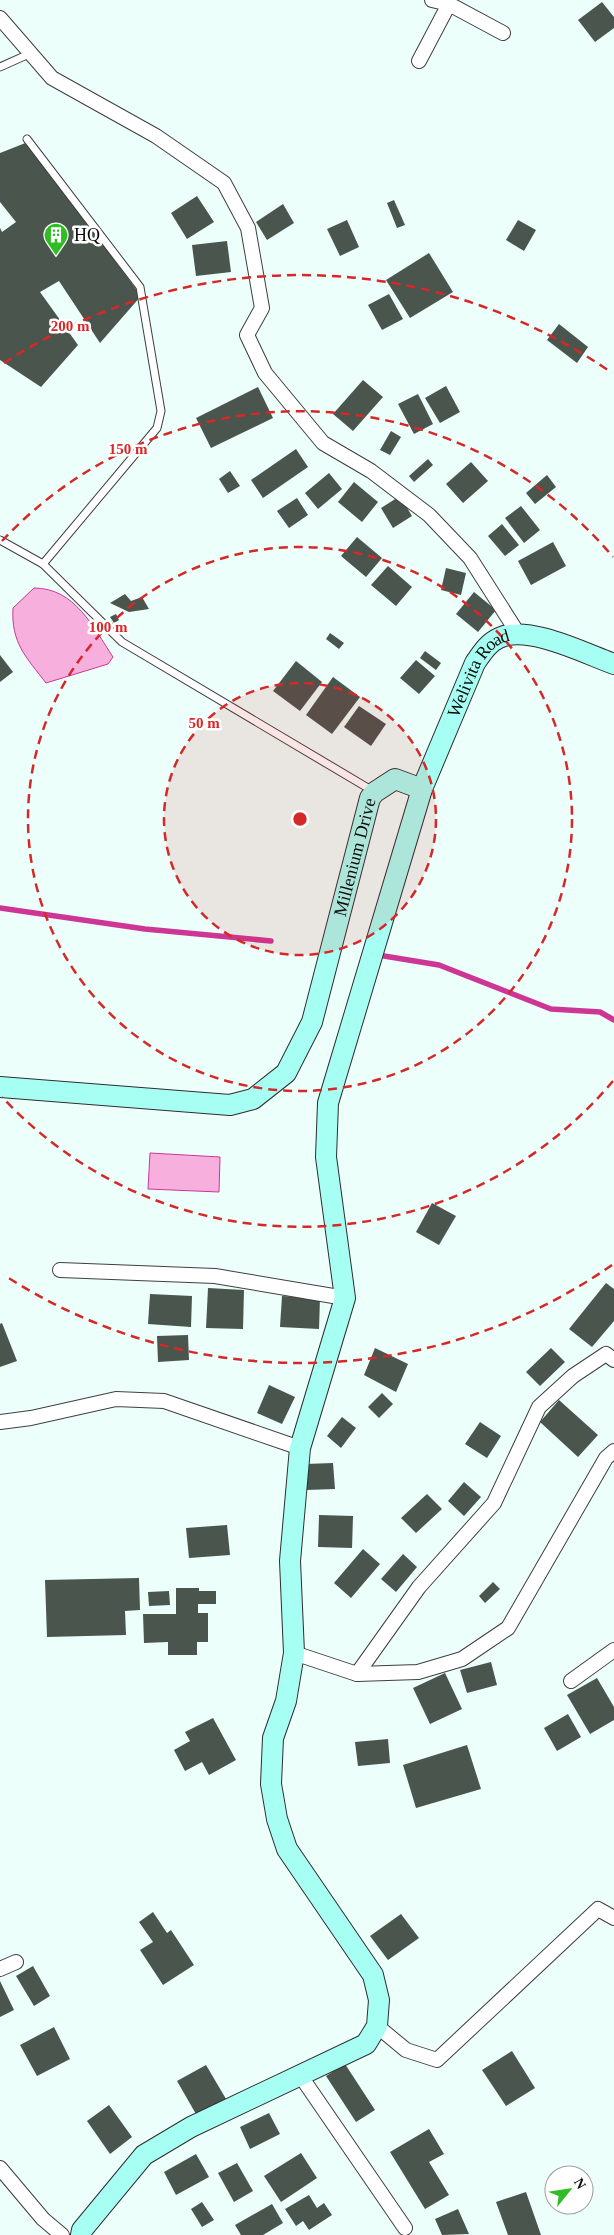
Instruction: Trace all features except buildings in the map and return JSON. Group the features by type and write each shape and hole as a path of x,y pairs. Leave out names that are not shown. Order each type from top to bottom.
{"street":[{"path":"432,0 449,4 503,32"},
{"path":"419,61 449,4"},
{"path":"0,18 29,54 52,78 156,136 224,183 248,228 262,308 247,335 265,373 322,443 372,471 428,515 470,558 519,635"},
{"name":"Welivita Road","path":"346,1298 326,1157 328,1103 422,789 475,663 489,644 508,635 519,635 536,636 614,664"},
{"path":"375,792 395,779 422,789"},
{"name":"Millenium Drive","path":"0,1087 230,1105 253,1099 286,1073 312,1022 370,798 375,792"},
{"path":"60,1270 215,1276 346,1298 300,1448 290,1561 294,1653 286,1702 273,1738 270,1784 277,1820 287,1849 373,1975 379,2000 377,2026 366,2044 191,2126 144,2155 82,2230 81,2235"},
{"path":"357,1674 419,1587 494,1503 540,1406 573,1376 606,1354 614,1360"},
{"path":"0,1422 31,1418 116,1399 164,1402 300,1448"},
{"path":"294,1653 357,1674 418,1672 462,1659 508,1628 606,1458 614,1451"},
{"path":"571,1681 614,1650"},
{"path":"377,2026 406,2050 437,2060 598,1909 614,1918"},
{"path":"0,1969 16,1962"},
{"path":"300,2075 405,2228"},
{"path":"0,2168 43,2219 62,2235"}],"lane":[{"path":"0,67 29,54"},
{"path":"27,139 140,287 161,411 157,428 43,564"},
{"name":"Millenium Drive","path":"0,540 43,564 122,642 375,792"}],"shaded area":[{"path":"34,588 48,590 61,595 81,611 113,657 108,664 46,683 21,649 13,620 13,608"},
{"path":"150,1153 220,1157 219,1192 148,1189"}],"waterway":[{"path":"0,908 145,929 271,941"},
{"path":"384,956 439,965 551,1009 600,1012 614,1020"}],"place":[{"name":"HQ","path":"56,256"}]}
